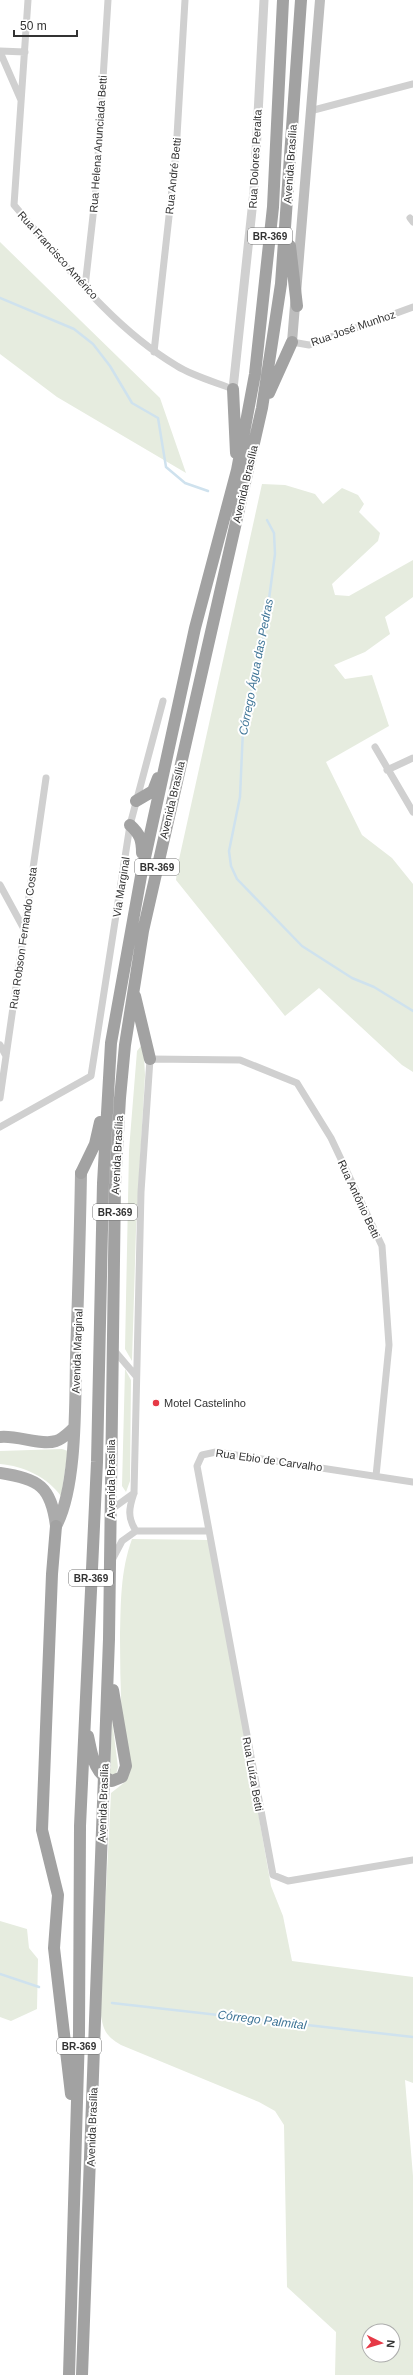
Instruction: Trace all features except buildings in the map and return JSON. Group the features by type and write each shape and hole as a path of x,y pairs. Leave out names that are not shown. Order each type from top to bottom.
{"highway":[{"name":"Avenida Brasília","path":"69,2375 79,2033 80,1826 97,1462 103,1183 111,1043 141,876 195,628 237,470 255,374 273,207 283,0"},
{"name":"Avenida Brasília","path":"82,2375 109,1639 112,1509 112,1348 115,1185 124,1053 133,990 154,878 262,408 281,284 301,0"},
{"path":"287,206 296,306"},
{"path":"262,408 292,342"},
{"path":"233,389 237,470"},
{"path":"136,801 153,791 171,743"},
{"path":"130,825 140,834 142,842 141,876"},
{"path":"133,990 150,1059"},
{"path":"81,1173 95,1144 107,1098"},
{"path":"56,1526 52,1574 42,1830 58,1895 54,1954 76,2133"},
{"path":"84,1717 97,1770 104,1778 112,1781 119,1780 125,1772 126,1766 113,1695 109,1639"}],"main road":[{"path":"292,342 320,0"},
{"name":"Avenida Marginal","path":"56,1526 62,1516 67,1496 74,1428 81,1173"},
{"path":"0,1437 15,1436 46,1442 55,1442 74,1428"},
{"path":"0,1473 20,1477 39,1484 49,1494 53,1505 56,1526"}],"street":[{"path":"22,102 28,0"},
{"name":"Rua Helena Anunciada Betti","path":"85,287 96,189 108,0"},
{"name":"Rua André Betti","path":"154,352 176,153 185,0"},
{"name":"Rua Dolores Peralta","path":"233,389 254,191 264,0"},
{"path":"0,52 25,52"},
{"name":"Rua Francisco Américo","path":"0,52 22,102 14,204 85,287 132,333 154,352 178,367 233,389"},
{"path":"310,112 413,84"},
{"name":"Rua José Munhoz","path":"292,342 309,345 413,307"},
{"name":"Via Marginal","path":"0,1127 91,1076 130,825 163,701"},
{"path":"375,747 413,812"},
{"path":"388,770 413,758"},
{"name":"Rua Robson Fernando Costa","path":"0,1098 46,778"},
{"path":"0,885 24,929"},
{"path":"0,1045 6,1056"},
{"path":"136,1531 129,1520 128,1513 134,1493 141,1192 150,1059"},
{"name":"Rua Antônio Betti","path":"150,1059 240,1060 297,1083 331,1138 382,1246 389,1345 376,1476"},
{"path":"112,1348 136,1376"},
{"name":"Rua Ebio de Carvalho","path":"209,1531 197,1466 202,1456 209,1452 413,1482"},
{"path":"112,1509 134,1493"},
{"path":"110,1565 122,1541 136,1531 209,1531"},
{"name":"Rua Luíza Betti","path":"209,1531 273,1875 288,1881 413,1860"}],"shaded area":[{"path":"0,242 160,398 186,473 57,397 0,354"},
{"path":"262,484 285,485 315,494 323,504 342,488 358,495 364,504 359,512 380,533 378,541 332,584 335,595 349,596 413,560 413,597 385,617 390,634 365,652 334,665 345,679 372,675 389,726 326,762 362,835 392,858 413,884 413,1072 402,1065 319,988 285,1016 176,880 178,864"},
{"path":"141,1046 144,1057 145,1075 136,1230 132,1361 125,1349 129,1150 137,1051"},
{"path":"125,1369 131,1380 130,1481 126,1492 122,1486"},
{"path":"62,1449 68,1451 61,1496 42,1478 18,1467 0,1464 0,1451"},
{"path":"132,1539 210,1540 271,1886 283,1916 292,1961 413,1977 413,2083 405,2080 413,2176 413,2375 335,2375 336,2332 287,2287 284,2125 275,2111 259,2102 121,2045 111,2038 103,2027 100,2009 111,1793 125,1782 121,1710 120,1638 121,1600 125,1564"},
{"path":"112,1720 118,1767 116,1774 110,1775"},
{"path":"0,1921 27,1929 29,1948 38,1959 37,2009 11,2021 0,2017"}],"waterway":[{"name":"Córrego Água das Pedras","path":"0,298 74,329 93,344 110,366 132,403 158,418 166,467 185,483 208,491"},
{"name":"Córrego Água das Pedras","path":"267,520 274,533 275,554 265,629 243,729 240,797 229,851 231,866 237,879 302,946 352,978 374,987 413,1011"},
{"name":"Córrego Palmital","path":"0,1974 39,1987"},
{"name":"Córrego Palmital","path":"112,2003 413,2037"}],"place":[{"name":"Motel Castelinho","path":"156,1403"}]}
